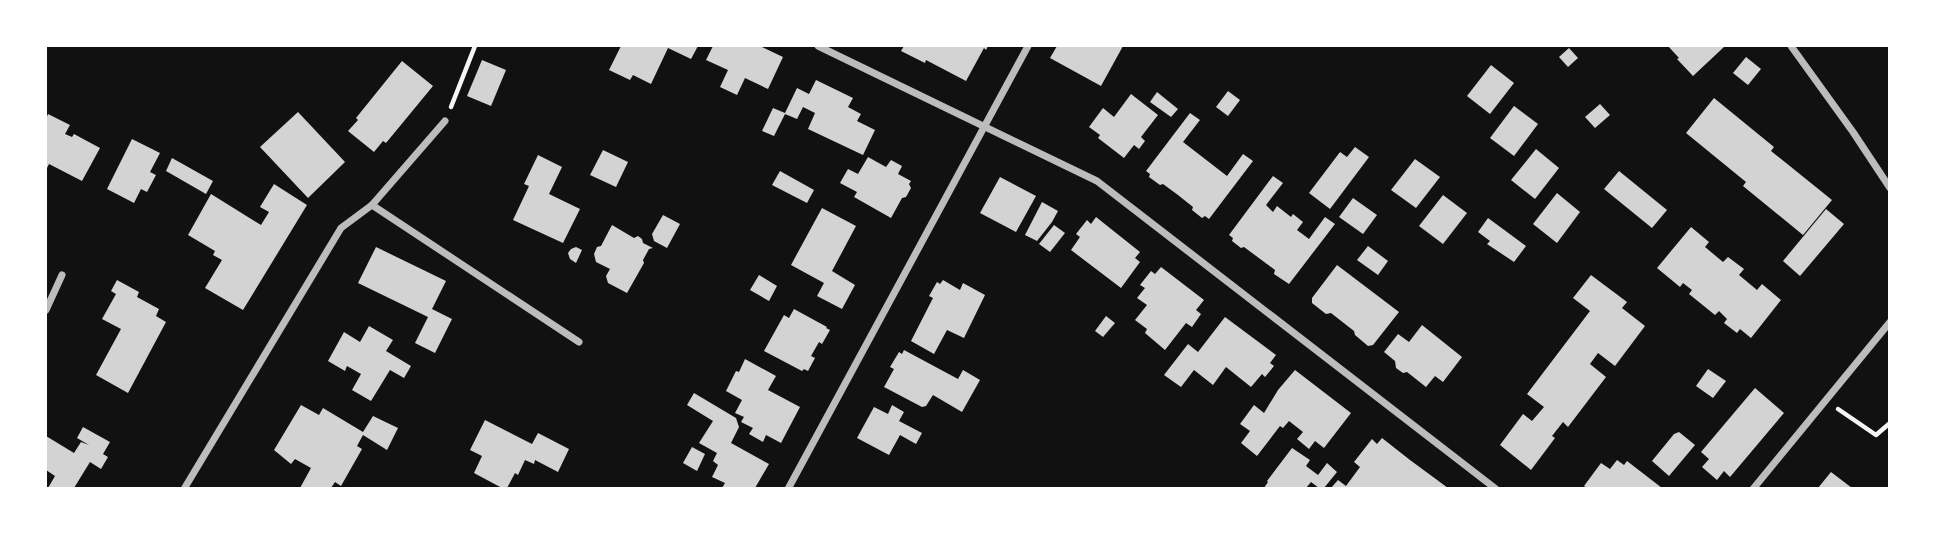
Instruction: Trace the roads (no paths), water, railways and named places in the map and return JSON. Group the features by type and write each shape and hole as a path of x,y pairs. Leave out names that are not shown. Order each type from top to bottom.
{"street":[{"path":"818,46 1097,181 1496,488"},
{"path":"788,488 1028,46"},
{"path":"1791,46 1853,132 1889,188"},
{"path":"185,488 341,228 372,205 445,121"},
{"path":"372,205 579,342"},
{"path":"46,310 62,275"},
{"path":"1753,488 1889,322"}]}
